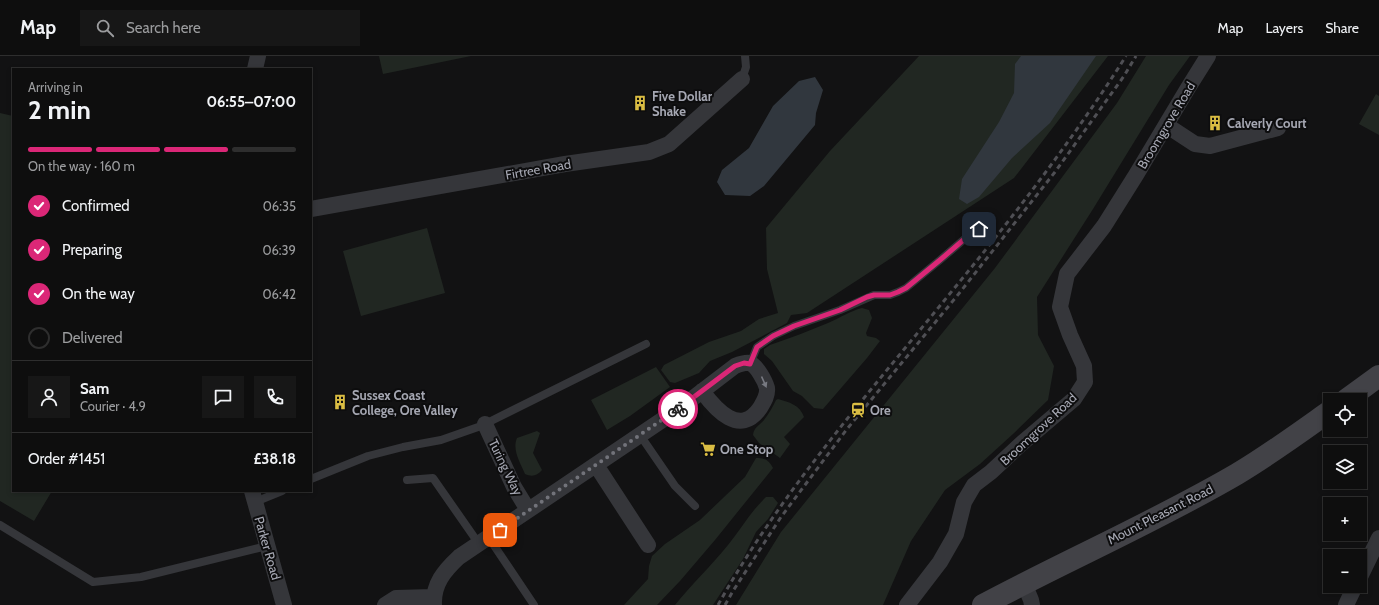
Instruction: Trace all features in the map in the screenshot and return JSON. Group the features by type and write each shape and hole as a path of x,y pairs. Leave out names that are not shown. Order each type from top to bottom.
{"street":[{"path":"255,68 258,56"},
{"name":"Broomgrove Road","path":"907,605 940,562 956,534 964,502 974,485 991,472 1021,444 1074,399 1085,382 1084,366 1070,335 1060,307 1067,274 1104,226 1208,56"},
{"name":"Firtree Road","path":"312,209 565,164 649,152 669,144 742,79"},
{"path":"1166,124 1195,144 1210,146 1278,128"},
{"path":"384,605 396,598 433,601 445,570 458,557 640,435 702,392 735,366 744,363 750,364 760,372 767,389 765,400 756,413 747,420 735,421 720,412 702,392"},
{"path":"1356,393 1379,376"},
{"name":"Mount Pleasant Road","path":"984,605 1024,583 1199,496 1272,453 1323,416"},
{"name":"Turing Way","path":"485,424 514,487 528,510"},
{"path":"596,465 648,545"},
{"name":"Parker Road","path":"253,496 284,605"},
{"path":"1367,564 1378,543"},
{"path":"1024,583 1032,605"},
{"path":"1346,605 1352,593"}],"lane":[{"path":"742,79 746,67 745,56"},
{"path":"750,364 757,347 773,336 794,326 840,310 874,295 890,295 898,292 906,288 975,230 984,231 990,236"},
{"path":"312,479 368,456 441,440 485,424 646,344"},
{"path":"640,435 675,486 695,506"},
{"path":"407,480 434,478 534,605"},
{"path":"253,496 276,492"},
{"path":"0,525 93,582 141,577 267,546"}],"shaded area":[{"path":"379,56 471,56 383,74"},
{"path":"919,56 1108,56 1014,178 807,313 791,315 787,323 732,352 710,361 699,373 675,383 670,382 661,370 664,365 709,342 741,331 759,319 778,313 767,269 766,228 830,151"},
{"path":"1021,56 1096,56 1050,123 1012,158 979,197 967,204 959,199 962,179 999,122 1014,93 1015,64"},
{"path":"1146,56 1190,56 1169,85 1037,297 1038,335 1054,366 1048,400 980,464 945,490 911,541 883,605 736,605 781,532 995,268 1117,103"},
{"path":"815,77 823,90 816,113 815,125 764,186 750,196 725,195 717,182 722,170 749,148 773,106 799,81"},
{"path":"1376,94 1379,96 1379,135 1359,124"},
{"path":"0,113 12,116 12,492 51,492 34,521 0,501"},
{"path":"427,228 445,293 361,316 343,251"},
{"path":"862,308 869,310 872,318 866,333 867,336 876,338 880,341 823,409 814,408 802,396 793,391 772,361 764,354 764,349 770,345 814,329"},
{"path":"656,367 670,387 630,416 607,430 591,400"},
{"path":"778,399 797,407 804,417 784,437 790,444 780,458 759,443 753,435 756,428 764,420"},
{"path":"537,431 540,433 533,453 542,470 536,475 525,474 516,452 515,447 517,438"},
{"path":"756,458 766,460 773,468 680,581 657,605 624,605 648,579 649,566 652,556 665,544 700,520 745,477"},
{"path":"766,497 773,497 778,503 768,519 756,532 743,559 713,605 675,605 722,553"}],"railway":[{"path":"718,605 743,563 799,482 859,404 1021,205 1086,117 1126,56"},
{"path":"725,605 781,517 847,429 957,296 1055,172 1124,76 1136,56"}],"way so far":[{"path":"500,530 678,409"}],"place":[{"name":"Five Dollar Shake","path":"640,103"},
{"name":"Calverly Court","path":"1215,123"},
{"name":"Sussex Coast College, Ore Valley","path":"340,402"},
{"name":"Ore","path":"858,410"},
{"name":"One Stop","path":"708,449"}],"route":[{"path":"678,409 735,366 744,363 750,364 757,347 773,336 794,326 840,310 867,297 880,294 890,295 906,288 967,236 979,229"}]}
